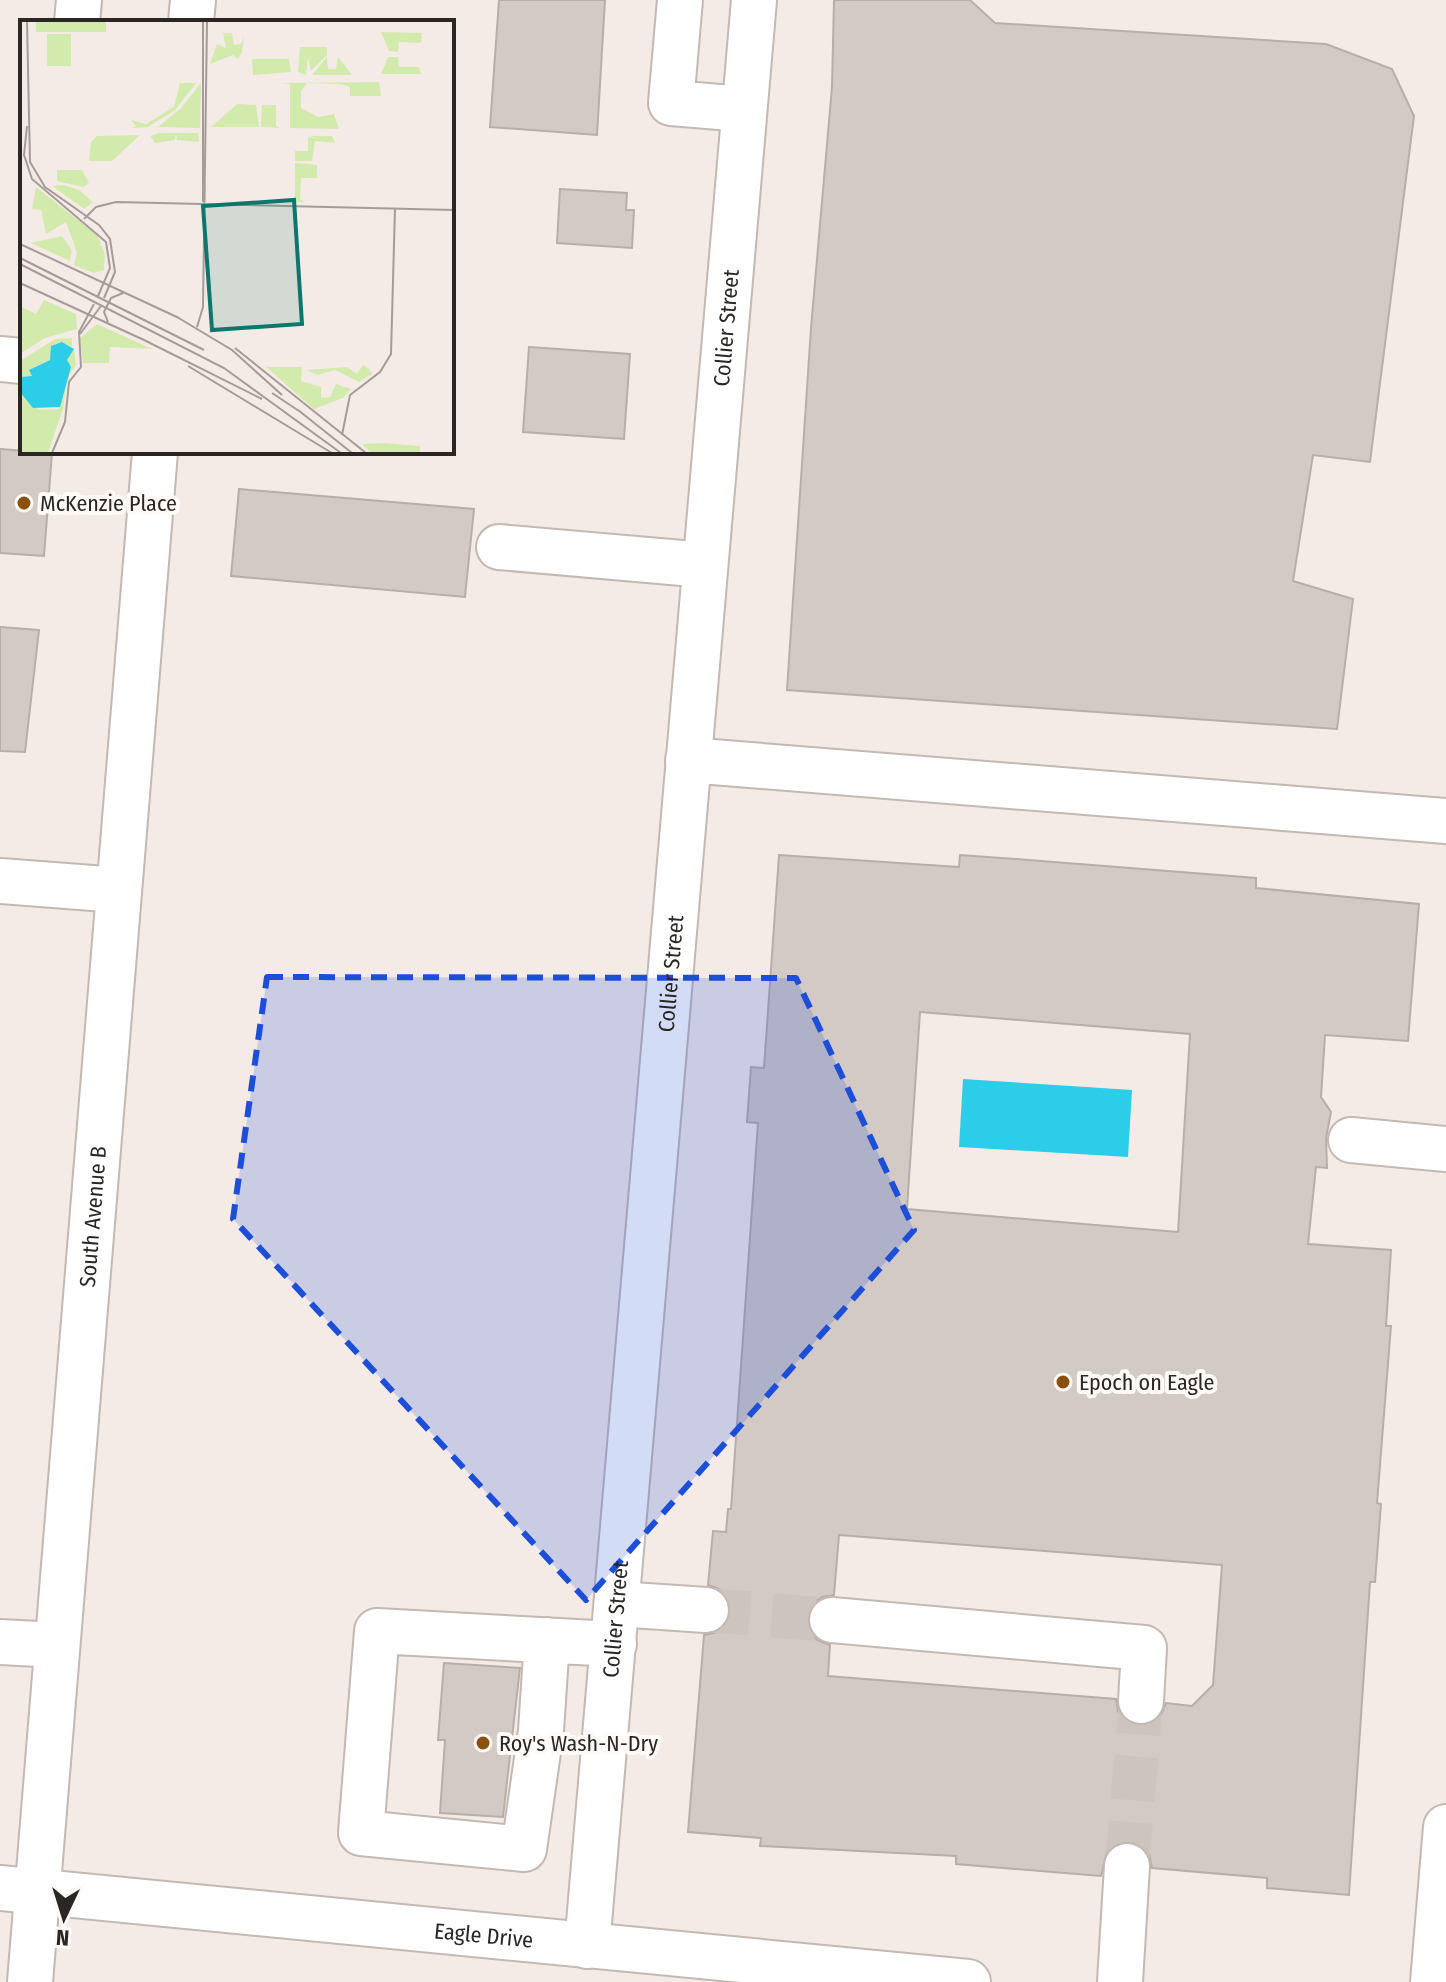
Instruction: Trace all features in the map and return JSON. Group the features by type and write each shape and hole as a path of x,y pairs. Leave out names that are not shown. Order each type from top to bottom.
{"street":[{"path":"77,20 79,0"},
{"path":"191,20 193,0"},
{"path":"680,0 671,103 744,109"},
{"name":"Collier Street","path":"587,1946 754,0"},
{"path":"0,359 20,361"},
{"name":"South Avenue B","path":"30,1982 18,1890 57,1645 155,454"},
{"path":"499,547 705,565"},
{"path":"688,760 1446,821"},
{"path":"0,881 119,890"},
{"path":"1351,1140 1446,1149"},
{"path":"547,1640 541,1731 524,1849 361,1833 377,1631 547,1640 616,1624 706,1610"},
{"path":"832,1620 1144,1648 1141,1701"},
{"path":"0,1642 57,1645"},
{"path":"1433,1982 1446,1827"},
{"path":"1120,1982 1127,1866"},
{"name":"Eagle Drive","path":"18,1890 968,1982"}],"highlighted area":[{"path":"267,977 796,978 914,1230 586,1600 233,1219"}],"water":[{"path":"963,1079 1132,1090 1128,1157 959,1147"}],"building":[{"path":"499,0 605,0 597,135 490,127"},
{"path":"834,0 970,0 995,23 1326,44 1392,69 1414,116 1370,462 1313,455 1293,581 1353,599 1337,729 787,690 811,328 832,87"},
{"path":"560,189 627,193 626,210 634,210 632,248 557,243"},
{"path":"529,347 630,354 624,439 523,432"},
{"name":"McKenzie Place","path":"0,449 20,451 20,454 52,454 44,556 0,553"},
{"path":"239,489 474,509 465,597 231,576"},
{"path":"0,627 39,630 25,752 0,751"},
{"name":"Epoch on Eagle","path":"779,855 959,867 960,855 1016,859 1256,878 1256,888 1419,904 1408,1041 1325,1035 1321,1097 1331,1112 1326,1138 1327,1168 1316,1167 1308,1244 1391,1250 1386,1326 1391,1326 1377,1503 1381,1504 1375,1582 1370,1582 1349,1895 1267,1888 1267,1878 1152,1868 1149,1854 1140,1845 1129,1841 1117,1843 1107,1852 1101,1876 956,1864 956,1856 760,1846 761,1838 688,1832 704,1635 718,1632 726,1625 731,1612 728,1598 719,1589 708,1585 713,1531 726,1532 728,1509 731,1509 758,1123 747,1122 751,1067 764,1068","holes":["920,1012 1190,1034 1178,1232 907,1209","839,1535 1222,1565 1213,1685 1192,1706 1166,1703 1153,1723 1140,1726 1127,1721 1118,1712 1116,1699 828,1676 830,1645 817,1640 809,1630 807,1619 812,1605 822,1597 834,1595"]},
{"name":"Roy's Wash-N-Dry","path":"444,1663 520,1668 503,1817 440,1813 445,1740 438,1740"}],"tunnel":[{"path":"706,1610 832,1620"},
{"path":"1127,1866 1141,1701"}],"place":[{"name":"McKenzie Place","path":"24,503"},
{"name":"Epoch on Eagle","path":"1063,1382"},
{"name":"Roy's Wash-N-Dry","path":"483,1743"}]}
